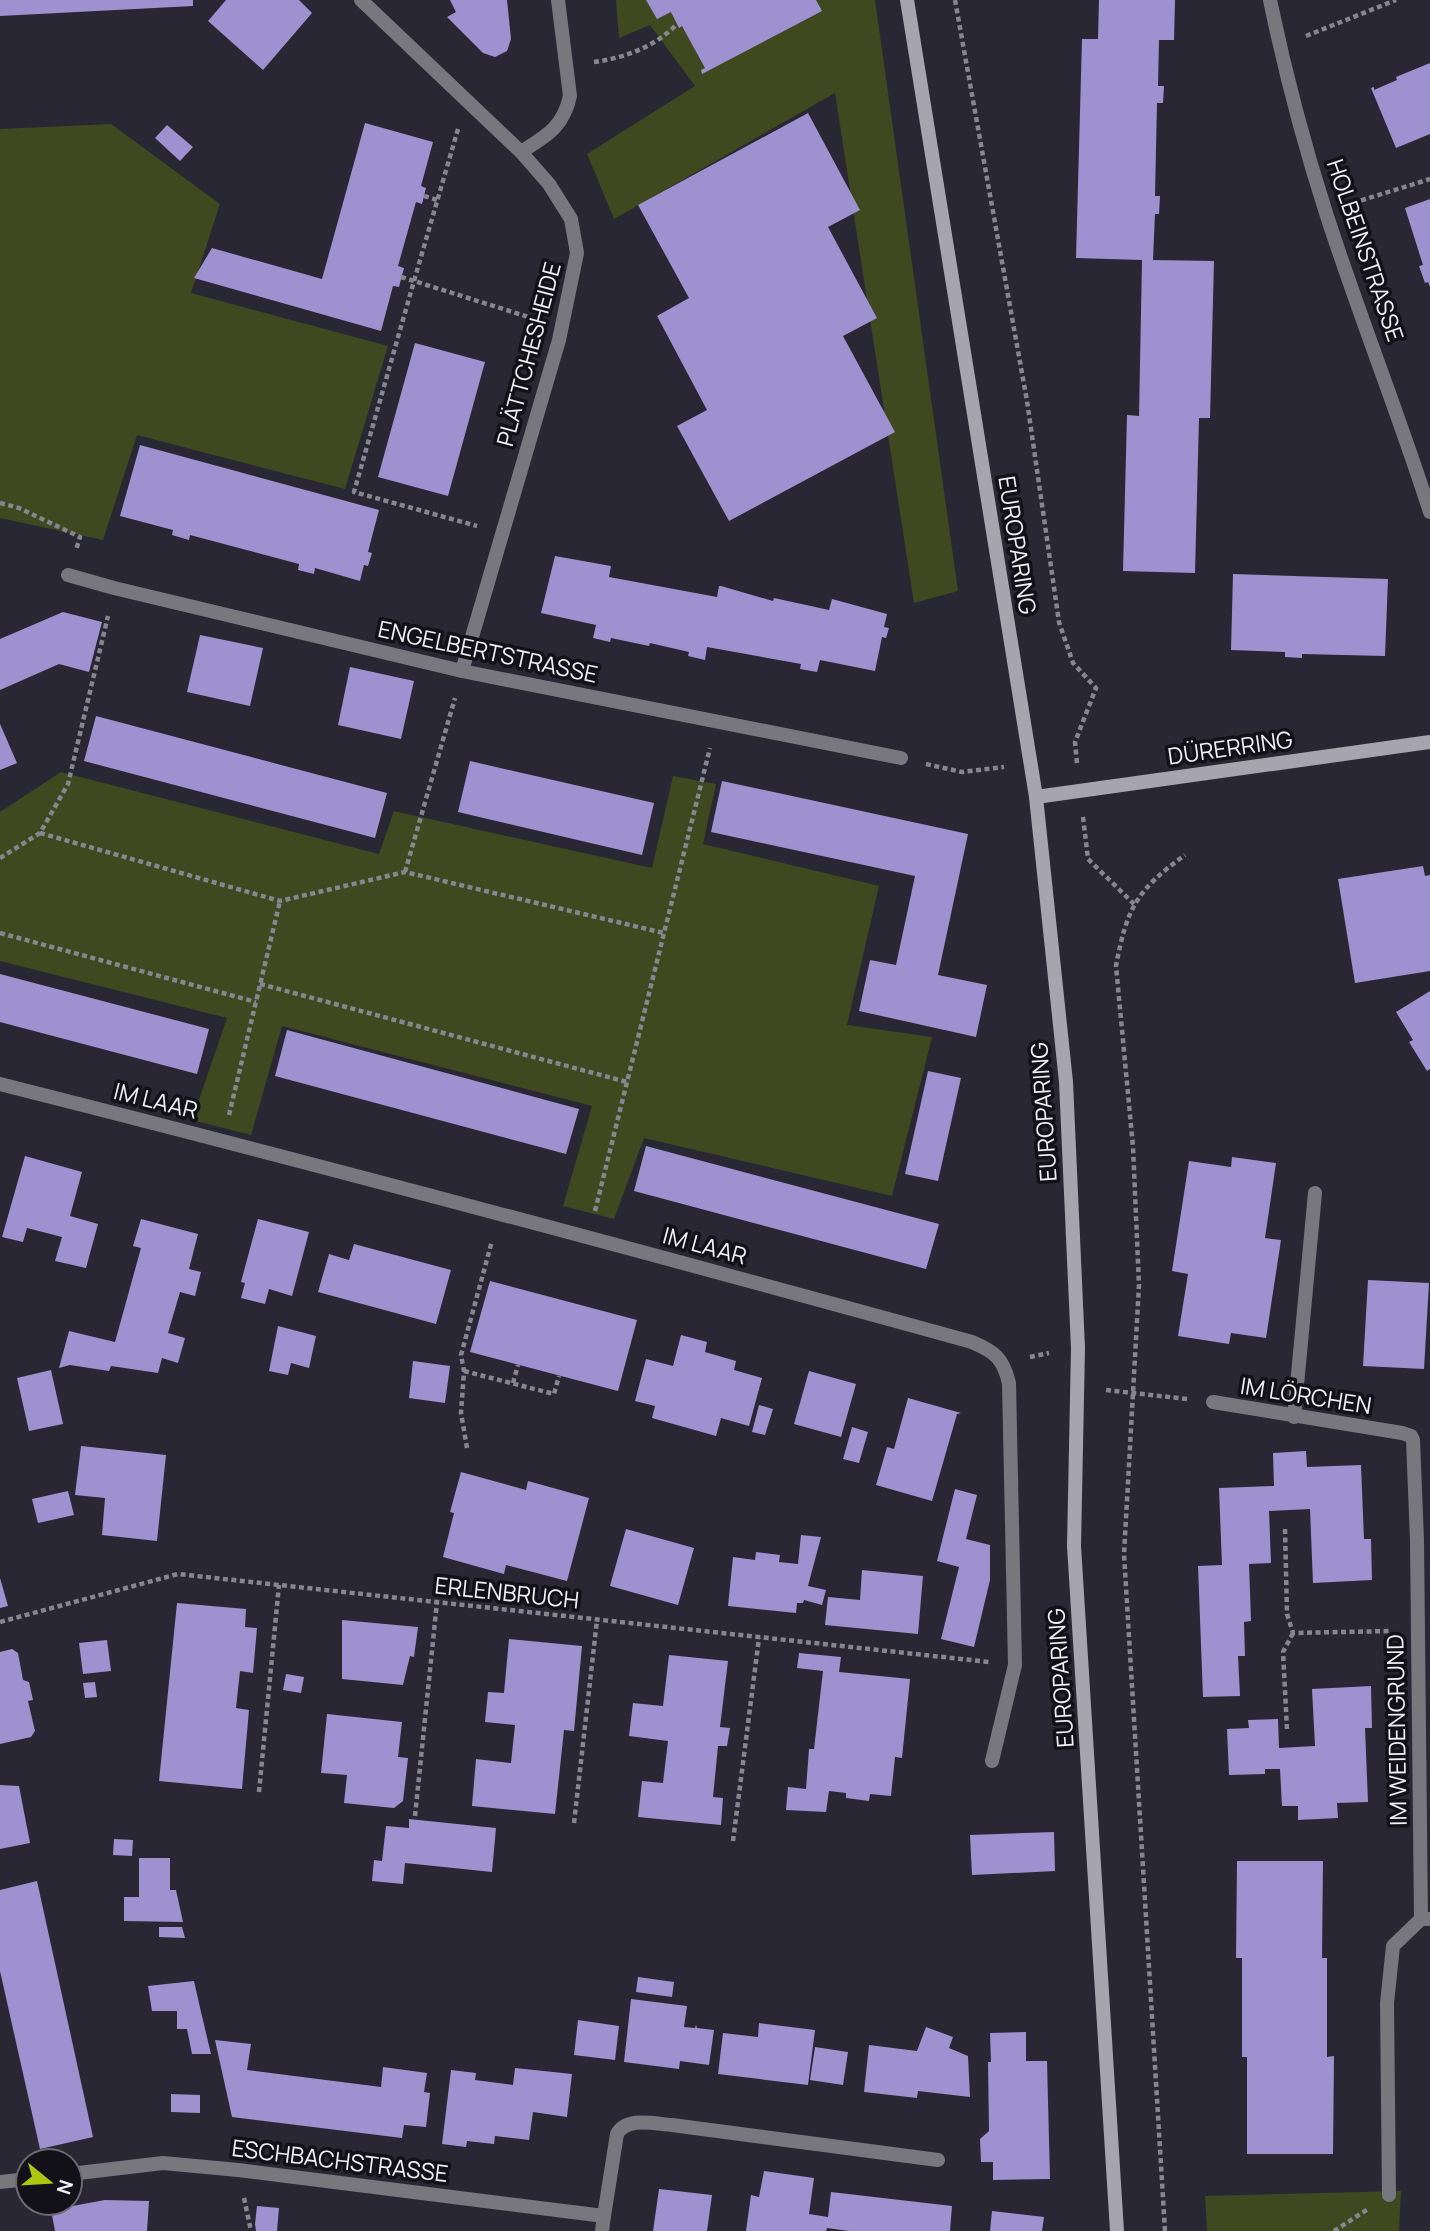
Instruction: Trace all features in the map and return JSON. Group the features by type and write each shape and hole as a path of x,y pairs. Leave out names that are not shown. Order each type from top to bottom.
{"main road":[{"name":"EUROPARING","path":"908,0 1036,797 1066,1082 1078,1348 1074,1546 1117,2231"},
{"name":"DÜRERRING","path":"1036,797 1430,742"}],"street":[{"name":"PLÄTTCHESHEIDE","path":"361,0 521,152 549,184 571,219 577,253 561,328 462,671"},
{"path":"521,152 551,133 561,122 570,96 558,0"},
{"name":"HOLBEINSTRASSE","path":"1270,0 1326,212 1430,512"},
{"name":"ENGELBERTSTRASSE","path":"68,575 462,671 901,758"},
{"name":"IM LAAR","path":"0,1084 589,1236 972,1342 992,1351 1001,1362"},
{"path":"1294,1417 1315,1193"},
{"path":"992,1760 1015,1665 1009,1383 1006,1369 1001,1362"},
{"name":"IM LÖRCHEN","path":"1213,1402 1411,1436 1424,1540"},
{"name":"IM WEIDENGRUND","path":"1389,2195 1387,2003 1393,1946 1425,1919 1418,1630 1424,1540"},
{"name":"ESCHBACHSTRASSE","path":"84,2172 163,2163 251,2171 603,2224 617,2134 619,2129 629,2123 673,2125 938,2160"}],"path":[{"path":"955,0 1027,401 1059,622 1073,663 1096,688"},
{"path":"1280,46 1396,0"},
{"path":"565,65 620,58 667,34 677,24"},
{"path":"466,101 355,492 503,533"},
{"path":"1326,212 1430,179"},
{"path":"424,196 437,200"},
{"path":"401,277 561,328"},
{"path":"0,503 19,508 80,537 68,575"},
{"path":"0,858 40,833 68,784 114,588"},
{"path":"405,872 462,671"},
{"path":"589,1236 716,721"},
{"path":"901,758 962,772 1030,765"},
{"path":"40,833 280,901 405,872 663,933"},
{"path":"1165,2231 1124,1554 1139,1285 1133,1147 1116,966 1121,938 1134,904 1154,877 1185,855"},
{"path":"222,1140 280,901"},
{"path":"0,933 256,1002"},
{"path":"260,984 626,1082"},
{"path":"467,1448 461,1413 464,1371 461,1354 500,1215"},
{"path":"1001,1362 1078,1348"},
{"path":"513,1383 518,1364"},
{"path":"464,1371 554,1394 559,1376"},
{"name":"IM LÖRCHEN","path":"1077,1387 1213,1402"},
{"path":"1285,1529 1287,1614 1293,1633 1283,1652 1287,1729"},
{"name":"ERLENBRUCH","path":"0,1622 178,1574 1015,1665"},
{"path":"259,1792 279,1585"},
{"path":"415,1816 437,1602"},
{"path":"574,1824 597,1620"},
{"path":"1293,1633 1418,1630"},
{"path":"733,1841 759,1638"},
{"path":"1334,2231 1389,2195"}],"green space":[{"path":"616,0 875,0 958,591 914,603 835,93 614,219 587,154 695,86 650,25 619,38"},
{"path":"111,124 220,204 191,293 388,346 345,489 137,435 103,540 0,518 0,129"},
{"path":"61,772 379,854 394,811 652,868 673,776 716,784 703,844 879,886 847,1025 932,1037 892,1196 644,1138 614,1219 563,1206 592,1106 282,1026 251,1135 192,1120 227,1018 0,961 0,812"},
{"path":"1401,2191 1399,2231 1207,2231 1205,2196"}],"building":[{"path":"0,0 193,0 193,6 0,16"},
{"path":"226,0 299,0 312,13 263,70 208,21"},
{"path":"450,0 507,0 511,39 507,51 495,57 483,53 447,17 456,12"},
{"path":"646,0 816,0 822,11 702,74 701,70 705,68 682,26 679,28 671,12 657,19"},
{"path":"1099,0 1175,0 1174,40 1159,40 1158,86 1164,86 1163,103 1157,103 1155,196 1160,196 1159,214 1155,214 1153,260 1214,261 1210,418 1199,418 1195,573 1123,571 1127,415 1139,416 1142,260 1076,258 1082,39 1098,39"},
{"path":"1430,63 1430,134 1396,148 1371,88 1374,87 1374,90 1397,80 1396,77"},
{"path":"808,113 860,210 828,227 877,318 843,336 895,432 729,521 677,426 707,410 657,316 689,298 638,205"},
{"path":"365,123 433,142 421,186 426,188 422,204 416,202 398,266 404,268 399,287 393,286 381,331 194,278 212,248 322,279"},
{"path":"167,125 193,147 180,161 155,138"},
{"path":"1430,199 1430,287 1428,282 1425,283 1419,266 1423,265 1405,208"},
{"path":"415,343 485,362 448,496 378,477"},
{"path":"140,445 379,510 368,552 372,553 368,566 364,565 360,581 315,568 314,574 298,570 299,564 190,535 189,540 172,535 173,530 120,516"},
{"path":"555,556 611,566 609,577 717,597 721,586 773,601 774,598 829,610 832,599 887,614 884,627 889,628 886,638 882,637 875,671 820,660 817,672 800,669 801,664 707,647 705,660 688,656 689,652 650,643 649,646 611,638 610,642 593,638 596,625 541,613"},
{"path":"1233,574 1388,579 1385,656 1302,654 1302,658 1285,657 1285,652 1231,650"},
{"path":"63,612 102,622 89,672 59,664 0,690 0,639"},
{"path":"200,635 263,648 250,706 187,692"},
{"path":"350,667 414,681 401,739 338,725"},
{"path":"96,716 387,793 375,838 84,761"},
{"path":"0,724 17,763 0,770"},
{"path":"470,761 654,803 642,855 458,812"},
{"path":"722,781 968,834 938,975 987,985 976,1037 859,1011 870,960 896,965 915,876 711,832"},
{"path":"1423,866 1425,876 1430,875 1430,971 1355,983 1338,879"},
{"path":"0,974 209,1029 197,1074 0,1022"},
{"path":"1430,991 1430,1069 1427,1071 1409,1042 1413,1040 1396,1012"},
{"path":"287,1030 579,1109 566,1154 275,1076"},
{"path":"928,1071 961,1078 938,1181 905,1174"},
{"path":"646,1146 939,1224 926,1269 634,1191"},
{"path":"25,1156 82,1172 70,1216 98,1224 86,1268 55,1261 62,1237 27,1228 23,1242 2,1237"},
{"path":"1232,1157 1276,1163 1265,1238 1281,1240 1266,1338 1231,1333 1229,1344 1178,1336 1188,1274 1172,1271 1189,1161 1231,1167"},
{"path":"141,1219 198,1234 189,1269 201,1272 195,1296 180,1292 168,1333 185,1338 178,1363 162,1358 158,1373 111,1366 109,1371 70,1365 59,1368 69,1331 115,1342 141,1248 133,1246"},
{"path":"258,1219 309,1232 292,1296 269,1289 265,1304 241,1298 245,1283 241,1282"},
{"path":"354,1244 451,1270 436,1324 318,1292 329,1254 349,1260"},
{"path":"1368,1280 1429,1283 1424,1369 1363,1366"},
{"path":"490,1281 637,1320 618,1391 470,1352"},
{"path":"278,1326 316,1336 309,1368 291,1363 288,1375 269,1371"},
{"path":"681,1335 707,1342 705,1352 736,1361 734,1370 762,1378 749,1426 721,1418 716,1436 652,1418 655,1406 635,1401 646,1359 673,1366"},
{"path":"413,1361 450,1366 445,1403 409,1398"},
{"path":"51,1370 63,1424 29,1431 17,1378"},
{"path":"809,1371 856,1384 841,1437 794,1424"},
{"path":"908,1398 961,1413 957,1414 932,1501 876,1485 887,1447 894,1449"},
{"path":"759,1405 773,1409 765,1435 752,1432"},
{"path":"852,1427 868,1432 859,1463 843,1459"},
{"path":"81,1446 166,1455 157,1541 102,1535 105,1498 75,1495"},
{"path":"1306,1451 1307,1467 1361,1465 1364,1539 1371,1539 1372,1580 1313,1583 1310,1509 1269,1511 1271,1563 1249,1564 1251,1621 1244,1622 1245,1656 1238,1656 1240,1696 1203,1697 1198,1566 1222,1565 1219,1488 1274,1486 1273,1453"},
{"path":"461,1472 526,1490 528,1481 589,1498 567,1581 506,1565 504,1574 443,1557 454,1513 450,1512"},
{"path":"955,1489 977,1495 966,1539 990,1545 990,1580 974,1647 941,1639 959,1567 937,1561"},
{"path":"68,1491 74,1515 38,1523 32,1499"},
{"path":"626,1529 694,1548 678,1605 610,1586"},
{"path":"801,1535 821,1537 808,1586 826,1590 822,1605 804,1600 803,1603 797,1603 796,1613 728,1606 733,1557 755,1560 756,1552 780,1555 779,1562 798,1564"},
{"path":"862,1570 923,1576 918,1634 825,1625 828,1597 860,1600"},
{"path":"0,1578 8,1606 0,1608"},
{"path":"177,1603 246,1609 245,1627 257,1628 253,1673 240,1671 236,1708 249,1710 242,1789 159,1781"},
{"path":"342,1620 418,1627 414,1657 410,1656 403,1685 342,1679"},
{"path":"509,1639 582,1646 574,1731 564,1730 555,1814 472,1806 476,1759 511,1763 515,1725 485,1722 488,1692 504,1693"},
{"path":"107,1640 111,1671 83,1674 79,1643"},
{"path":"12,1649 18,1653 23,1680 29,1682 33,1700 28,1701 35,1731 31,1737 0,1744 0,1652"},
{"path":"799,1653 841,1657 839,1672 910,1679 902,1758 895,1757 891,1796 870,1794 869,1801 846,1798 846,1793 829,1791 826,1812 786,1810 788,1787 806,1789 809,1749 814,1749 823,1671 797,1668"},
{"path":"669,1655 728,1661 720,1727 730,1728 727,1746 718,1746 713,1797 723,1798 721,1825 638,1817 642,1781 663,1783 668,1741 629,1736 633,1703 663,1706"},
{"path":"286,1674 304,1677 301,1693 283,1690"},
{"path":"95,1682 97,1697 85,1698 83,1683"},
{"path":"1371,1686 1372,1728 1365,1728 1368,1802 1337,1803 1338,1818 1298,1820 1298,1806 1282,1806 1280,1769 1265,1769 1265,1774 1229,1775 1227,1729 1249,1728 1248,1720 1278,1719 1279,1748 1315,1746 1312,1689"},
{"path":"327,1714 402,1722 398,1757 408,1758 403,1801 394,1808 344,1803 347,1775 321,1773"},
{"path":"0,1785 19,1786 30,1843 0,1849"},
{"path":"409,1819 496,1828 492,1872 405,1863 403,1884 372,1881 374,1860 382,1861 386,1826 409,1828"},
{"path":"1054,1832 1055,1871 972,1875 970,1835"},
{"path":"114,1839 133,1840 132,1856 113,1855"},
{"path":"139,1858 170,1858 170,1890 176,1890 183,1922 124,1921 124,1897 139,1897"},
{"path":"1237,1861 1323,1861 1322,1958 1327,1958 1327,2057 1334,2056 1333,2154 1247,2154 1247,2057 1242,2057 1242,1958 1236,1958"},
{"path":"37,1881 93,2137 40,2147 0,1971 0,1890"},
{"path":"159,1927 182,1927 185,1938 159,1937"},
{"path":"638,1977 674,1982 672,1997 636,1992"},
{"path":"194,1981 211,2054 192,2054 187,2029 177,2029 177,2011 152,2011 148,1986"},
{"path":"631,1999 687,2006 684,2027 695,2028 696,2025 697,2028 714,2030 709,2065 680,2061 679,2069 624,2062"},
{"path":"578,2020 619,2026 615,2060 574,2055"},
{"path":"759,2023 815,2030 808,2085 718,2074 723,2033 758,2037"},
{"path":"926,2027 953,2037 949,2048 968,2056 970,2097 918,2091 917,2098 864,2092 869,2045 917,2051"},
{"path":"1026,2032 1026,2061 1047,2061 1050,2179 993,2180 993,2162 981,2162 980,2139 989,2131 990,2033"},
{"path":"215,2040 251,2044 247,2070 381,2087 383,2067 427,2073 424,2092 430,2093 426,2127 404,2125 402,2138 232,2117"},
{"path":"815,2047 848,2052 843,2085 810,2080"},
{"path":"515,2068 572,2074 567,2117 533,2112 529,2140 495,2136 494,2144 467,2141 466,2147 442,2144 451,2070 476,2073 475,2080 513,2085"},
{"path":"171,2094 200,2095 200,2113 171,2112"},
{"path":"764,2171 814,2178 809,2214 828,2217 831,2192 952,2206 950,2231 849,2231 827,2228 826,2231 746,2231 751,2195 759,2197"},
{"path":"659,2189 712,2195 707,2231 653,2231"},
{"path":"105,2200 149,2201 147,2231 55,2231 52,2217 84,2217 84,2204"},
{"path":"257,2206 279,2208 277,2231 256,2231"},
{"path":"992,2211 1044,2217 1042,2231 990,2231"}]}
